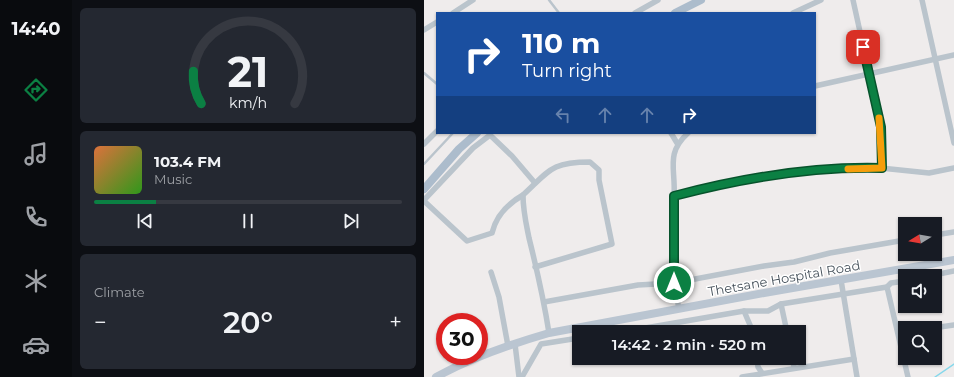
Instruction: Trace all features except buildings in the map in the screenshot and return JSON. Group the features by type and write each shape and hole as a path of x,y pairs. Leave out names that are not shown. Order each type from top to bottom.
{"main road":[{"path":"677,12 701,0"},
{"path":"424,189 459,150 476,134"},
{"name":"Thetsane Hospital Road","path":"436,377 511,345 549,333 954,260"}],"street":[{"path":"454,12 473,0"},
{"path":"637,12 658,0"},
{"path":"795,12 821,0"},
{"path":"853,0 881,127 882,168"},
{"path":"922,0 954,143"},
{"path":"424,30 436,23"},
{"path":"816,86 870,75 954,55"},
{"path":"424,144 436,132"},
{"path":"672,134 678,143"},
{"path":"679,309 674,283 673,154 678,143 687,134"},
{"path":"535,183 512,156 490,135 474,148 424,200 467,241 492,233 499,217 513,201 523,195 551,168 569,162 590,162 595,165 599,170 599,180 612,244 535,267"},
{"path":"674,196 738,180 788,173 882,168 888,170 930,173 954,168"},
{"path":"523,195 523,209 544,302 549,333"},
{"path":"942,234 954,232"},
{"path":"544,302 638,285 674,283 764,266 794,262 830,252 898,241"},
{"path":"942,273 954,271"},
{"path":"492,272 519,377"},
{"path":"841,280 857,377"},
{"path":"663,325 744,311 768,311 781,304 842,293 887,287 891,284 898,282"},
{"path":"887,287 898,332"},
{"path":"781,304 786,325"},
{"path":"744,311 750,325"},
{"path":"942,327 954,325"},
{"path":"522,377 541,344 572,339"},
{"path":"742,377 794,367 854,359"},
{"path":"758,365 762,373"},
{"path":"905,365 908,377"}],"lane":[{"path":"549,0 558,12"},
{"path":"424,73 436,83"},
{"path":"424,164 452,134"}],"waterway":[{"path":"935,377 954,364"}],"slow traffic":[{"path":"848,169 882,168 883,159 879,118"}],"route":[{"path":"674,283 674,196 738,180 762,178 788,173 882,168 883,159 881,127 863,47"}]}
